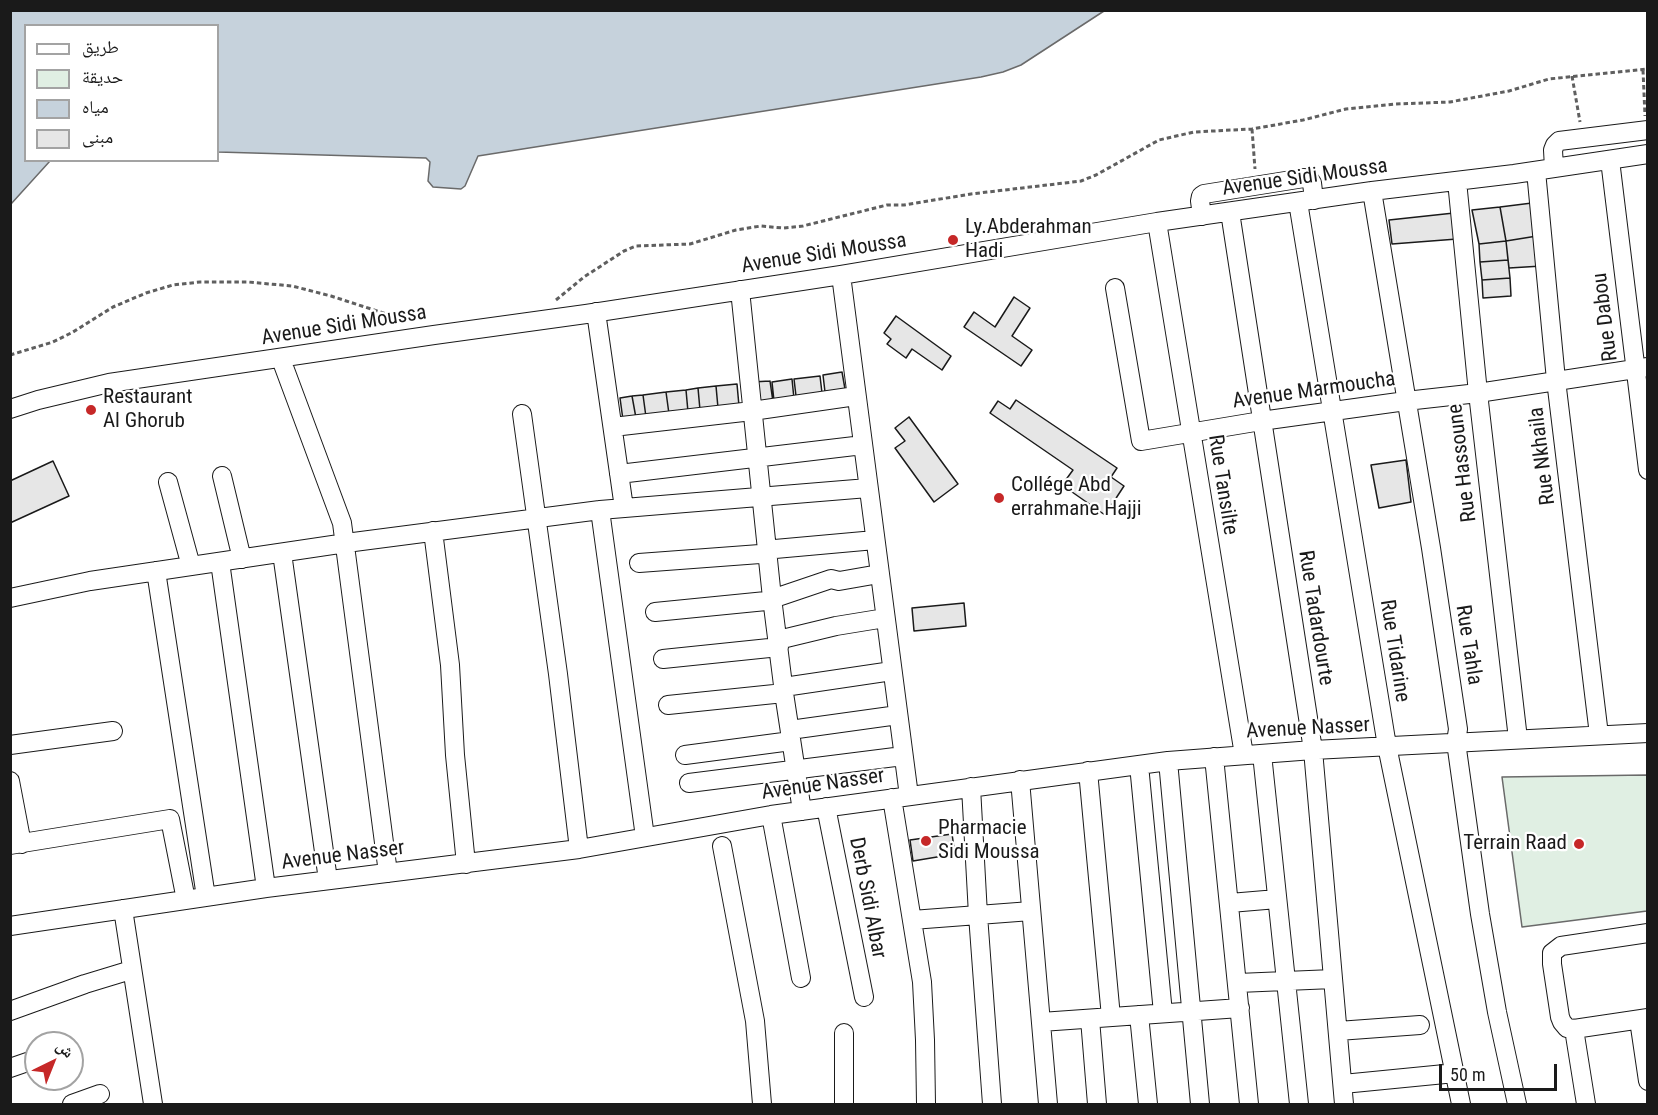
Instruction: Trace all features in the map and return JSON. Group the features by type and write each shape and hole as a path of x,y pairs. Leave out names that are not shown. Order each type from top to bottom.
{"street":[{"path":"1554,168 1553,150 1559,141 1646,130"},
{"name":"Avenue Sidi Moussa","path":"10,409 109,383 434,335 550,312 596,312 841,275 1157,222 1647,154"},
{"name":"Rue Dabou","path":"1610,159 1641,368 1647,470"},
{"name":"Rue Nkhaila","path":"1536,171 1556,380 1599,735"},
{"path":"1202,216 1200,201 1204,194 1304,178 1309,179 1312,183 1306,201"},
{"name":"Rue Hassoune","path":"1456,181 1518,739"},
{"name":"Rue Tahla","path":"1372,191 1458,729 1456,742 1480,914 1497,1012 1517,1104"},
{"name":"Rue Tidarine","path":"1306,201 1332,411 1387,747 1461,1104"},
{"name":"Rue Tadardourte","path":"1230,212 1313,750 1344,1104"},
{"name":"Rue Tansilte","path":"1157,222 1244,755"},
{"path":"841,275 903,756 900,797 912,920 922,982 926,1104"},
{"name":"Avenue Marmoucha","path":"1115,288 1141,441 1261,421 1478,393 1641,368"},
{"path":"740,290 772,598 802,811"},
{"path":"596,312 624,508"},
{"path":"281,359 342,523 388,873"},
{"path":"613,427 856,396"},
{"path":"522,414 579,849"},
{"path":"619,474 863,445"},
{"path":"222,476 242,558"},
{"path":"168,482 190,566"},
{"path":"10,598 90,581 433,531 600,510 868,488"},
{"path":"600,510 645,837"},
{"path":"433,531 450,665 455,755 466,864"},
{"path":"639,563 760,554 775,549 875,540"},
{"path":"282,553 328,880"},
{"path":"220,562 266,888"},
{"path":"156,572 206,897"},
{"path":"655,612 766,601 831,579 839,581 879,574"},
{"path":"663,659 778,644 836,626 885,618"},
{"path":"668,705 784,690 892,671"},
{"path":"685,755 898,715"},
{"path":"10,745 113,731"},
{"name":"Avenue Nasser","path":"10,926 266,888 579,849 645,837 721,837 771,815 1168,761 1313,750 1647,733"},
{"path":"1263,754 1299,1104"},
{"path":"689,783 903,756"},
{"path":"1214,757 1249,1104"},
{"path":"1168,761 1200,1104"},
{"path":"1138,765 1163,1013"},
{"path":"1088,771 1111,1017"},
{"path":"1020,780 1048,1104"},
{"path":"11,782 16,844 171,819 186,900"},
{"path":"971,787 992,1104"},
{"name":"Derb Sidi Albar","path":"826,807 864,997"},
{"path":"771,815 801,978"},
{"path":"721,837 755,1021 762,1104"},
{"path":"1230,903 1277,899"},
{"path":"123,909 153,1104"},
{"path":"912,920 1031,911"},
{"path":"1647,933 1561,946 1552,953 1560,1017 1564,1026 1574,1029 1643,1019 1647,1081"},
{"path":"10,1011 131,970"},
{"path":"1238,983 1333,979"},
{"path":"1041,1022 1240,1008"},
{"path":"1139,1015 1148,1104"},
{"path":"1090,1018 1098,1104"},
{"path":"1338,1031 1420,1025"},
{"path":"1574,1029 1586,1104"},
{"path":"844,1033 844,1104"},
{"path":"1343,1084 1455,1073"},
{"path":"72,1104 100,1094"}],"path":[{"path":"550,312 557,300 584,277 624,251 636,246 690,244 736,230 760,226 783,228 803,226 887,206 1081,181 1160,140 1194,132 1252,129 1303,120 1346,109 1450,102 1509,91 1549,79 1645,69 1646,130"},
{"path":"1572,76 1583,138"},
{"path":"1252,129 1257,186"},
{"path":"10,355 52,342 113,307 146,293 173,285 200,282 248,282 292,286 410,321"}],"green space":[{"name":"Terrain Raad","path":"1647,775 1647,911 1522,927 1502,777"}],"water":[{"path":"11,10 1104,10 1021,65 1003,72 478,156 465,186 461,189 433,187 428,181 430,162 426,158 219,152 219,24 24,24 24,162 49,162 11,204"}],"building":[{"path":"1532,203 1537,236 1506,241 1500,207"},
{"path":"1500,207 1506,241 1479,244 1472,210"},
{"path":"1454,213 1457,239 1392,244 1389,220"},
{"path":"1537,236 1542,266 1509,268 1506,241"},
{"path":"1506,241 1508,260 1480,262 1479,244"},
{"path":"1508,260 1510,278 1482,280 1480,262"},
{"path":"1510,278 1511,296 1483,298 1482,280"},
{"path":"1014,297 1030,308 1012,336 1032,350 1021,366 964,327 974,312 995,327"},
{"path":"896,316 951,356 942,370 912,349 906,358 887,344 891,339 884,333"},
{"path":"842,372 845,389 825,392 823,375"},
{"path":"820,376 822,393 796,396 794,379"},
{"path":"792,379 794,399 774,401 772,382"},
{"path":"770,381 773,402 754,404 752,382"},
{"path":"737,384 739,406 718,408 716,386"},
{"path":"716,386 718,408 700,410 698,388"},
{"path":"698,388 700,410 688,412 686,390"},
{"path":"686,390 688,412 669,414 666,392"},
{"path":"666,392 669,414 646,417 643,395"},
{"path":"643,395 646,417 636,418 632,396"},
{"path":"632,396 636,418 623,420 620,398"},
{"path":"1016,400 1117,468 1111,477 1124,486 1105,515 1062,485 1073,470 990,413 998,401 1010,409"},
{"path":"909,417 958,484 934,502 895,448 905,441 895,428"},
{"path":"1406,460 1411,502 1379,508 1371,465"},
{"path":"53,461 69,496 10,523 10,481"},
{"path":"964,603 966,626 914,631 912,608"},
{"path":"952,834 955,854 913,861 910,840"}],"place":[{"name":"Ly.Abderahman Hadi","path":"953,240"},
{"name":"Restaurant Al Ghorub","path":"91,410"},
{"name":"Collége Abd errahmane Hajji","path":"999,498"},
{"name":"Pharmacie Sidi Moussa","path":"926,841"},
{"name":"Terrain Raad","path":"1579,844"}]}
